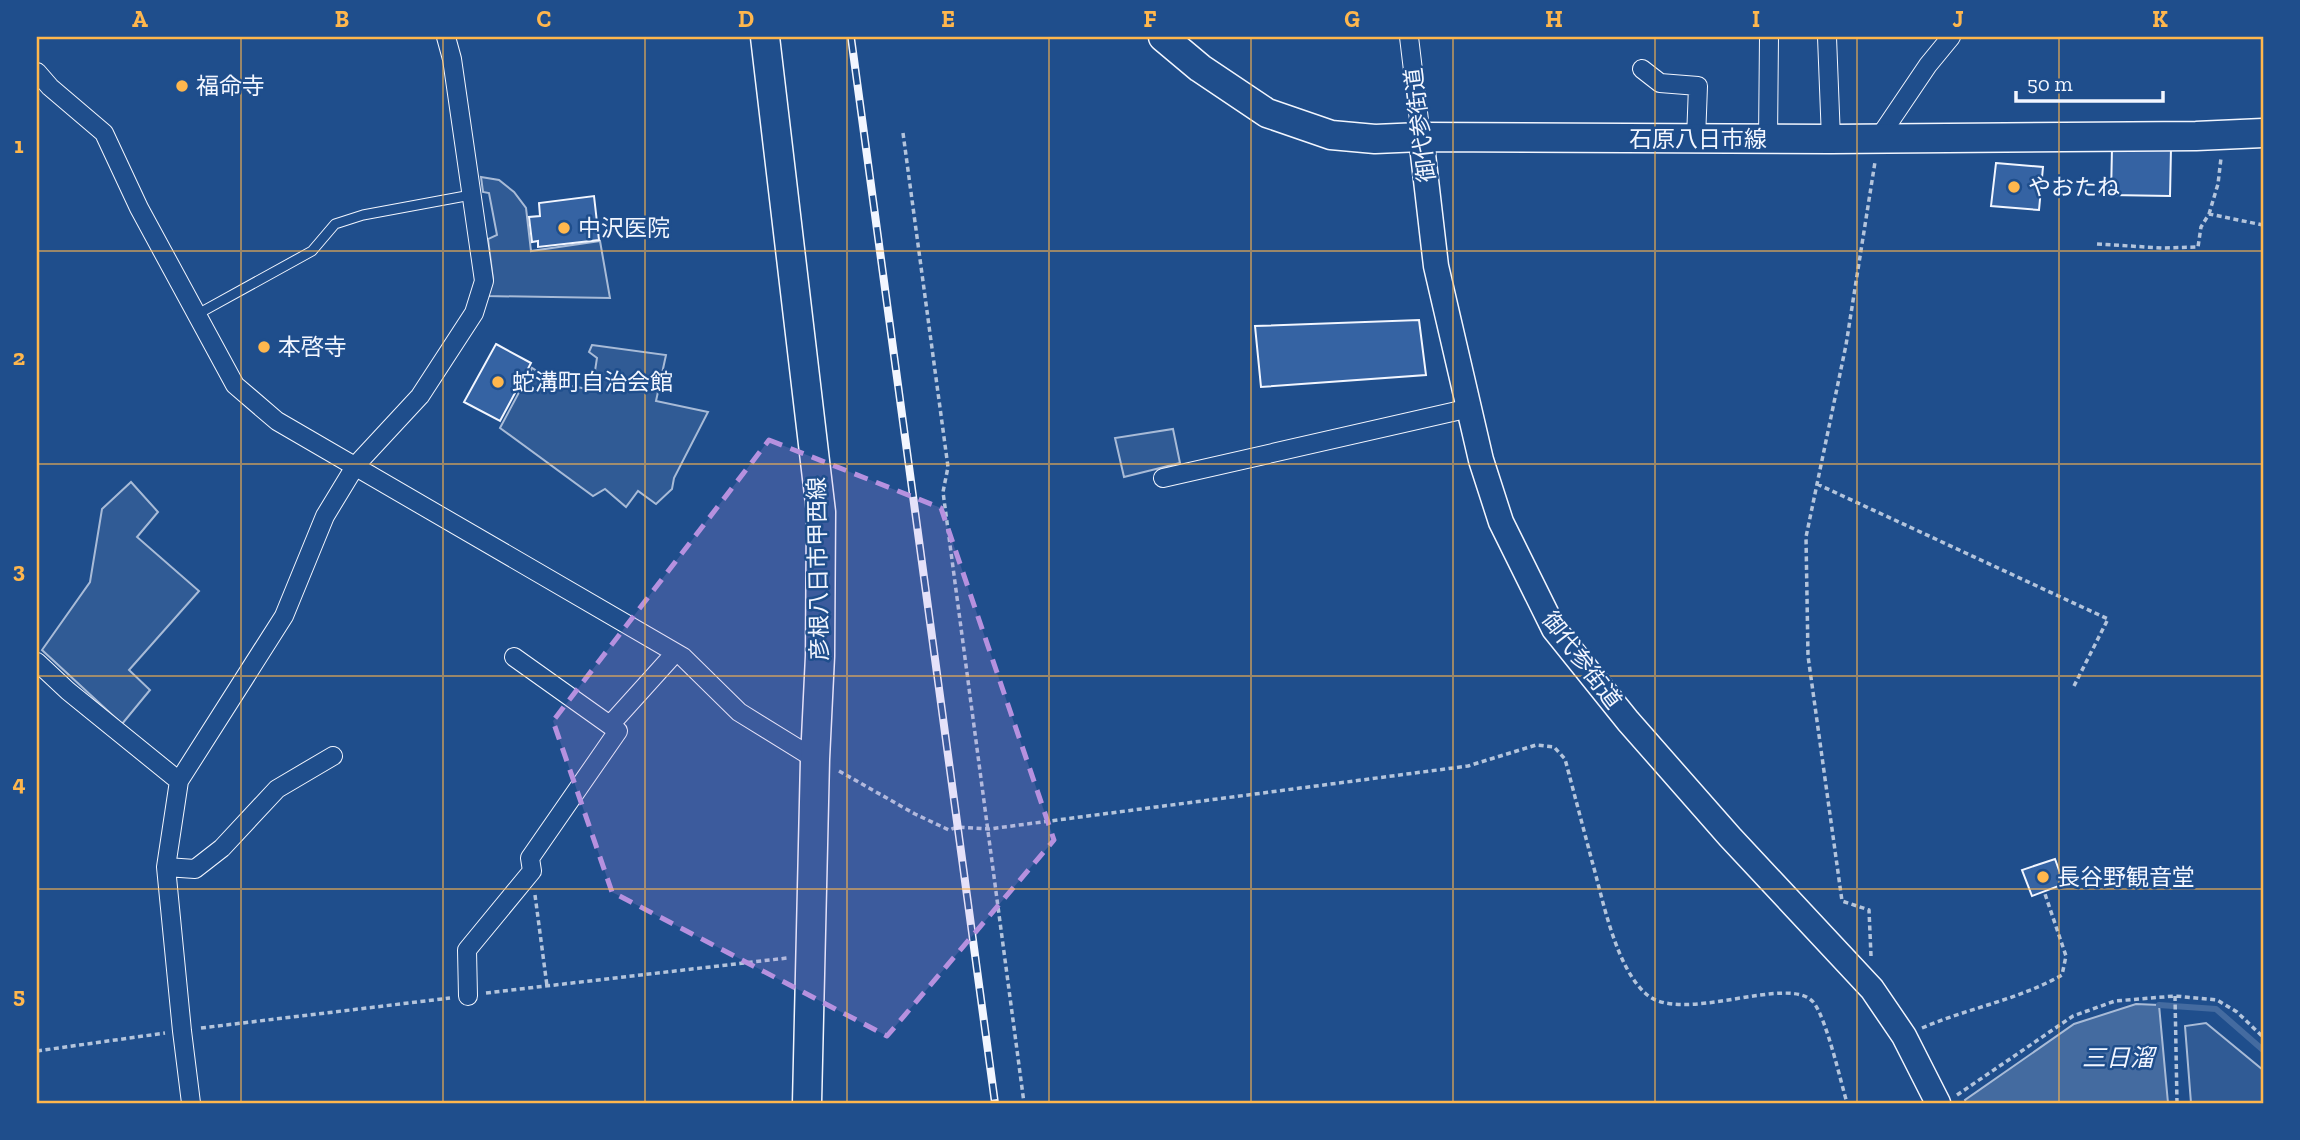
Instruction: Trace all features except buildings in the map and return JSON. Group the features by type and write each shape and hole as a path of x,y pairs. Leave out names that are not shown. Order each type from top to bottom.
{"main road":[{"name":"彦根八日市甲西線","path":"765,37 821,512 820,656 807,1103"},
{"name":"石原八日市線","path":"1163,37 1200,68 1266,113 1331,135 1375,139 1878,139 2263,133"}],"street":[{"path":"191,1103 166,867 179,781 284,616 325,516 356,465 420,396 474,313 484,281 452,59 446,37"},
{"name":"御代参街道","path":"1409,37 1436,266 1481,460 1501,522 1554,629 1645,740 1730,837 1872,989 1904,1035 1943,1102"},
{"path":"1768,139 1769,37"},
{"path":"1827,37 1831,139"},
{"path":"1878,139 1928,65 1951,37"},
{"path":"1642,69 1660,83 1698,86 1696,139"},
{"path":"37,72 50,87 104,134 139,208 234,385 277,421 683,657 739,712 816,758"},
{"path":"1163,478 1470,408"},
{"path":"610,725 675,653"},
{"path":"468,996 467,950 532,871 530,859 618,731 513,657"},
{"path":"37,662 68,691 179,781"},
{"path":"166,867 195,869 222,848 277,789 333,756"}],"lane":[{"path":"196,315 312,251 335,224 363,215 471,195"}],"path":[{"path":"903,133 948,467 943,492 1024,1103"},
{"path":"2097,244 2197,247 2201,227 2209,214 2218,184 2223,135"},
{"path":"1872,989 1869,910 1842,901 1808,656 1807,537 1846,345 1878,139"},
{"path":"2209,214 2263,225"},
{"path":"1817,484 2108,619 2074,686"},
{"path":"816,758 915,814 949,830 957,827 989,829 1468,766 1536,745 1554,747 1565,759 1608,920 1629,973 1646,995 1664,1003 1693,1005 1798,993 1812,1001 1821,1017 1847,1103"},
{"path":"532,871 547,986"},
{"path":"1904,1035 1948,1017 2041,987 2062,975 2066,956 2043,891"},
{"path":"37,1051 547,986 810,956"},
{"path":"2175,996 2177,1103"},
{"path":"1943,1102 2073,1016 2115,1002 2175,996 2217,1000 2237,1012 2263,1037"}],"highlighted area":[{"path":"769,440 941,508 1054,840 887,1036 612,892 553,721"}],"shaded area":[{"path":"481,177 499,180 514,192 526,208 531,251 600,241 610,298 486,296 493,279 488,239 497,235 489,193 483,192"},
{"path":"592,345 666,355 656,401 708,412 674,478 672,489 656,504 638,491 626,507 605,489 593,496 500,428 532,368 567,385 592,390 597,358 589,352"},
{"path":"1173,429 1180,463 1124,477 1115,438"},
{"path":"131,482 158,512 137,537 199,591 129,670 150,690 122,724 42,650 90,582 102,509"},
{"path":"2206,1023 2263,1070 2263,1103 2191,1103 2185,1026"}],"water":[{"name":"三日溜","path":"2136,1004 2159,1005 2168,1103 1966,1103 1965,1100 2074,1024"}],"waterway":[{"path":"2159,1005 2216,1009 2263,1050"}],"railway":[{"path":"851,37 995,1103"}],"place":[{"name":"福命寺","path":"182,86"},
{"name":"やおたね","path":"2014,187"},
{"name":"中沢医院","path":"564,228"},
{"name":"本啓寺","path":"264,347"},
{"name":"蛇溝町自治会館","path":"498,382"},
{"name":"長谷野観音堂","path":"2043,877"}]}
